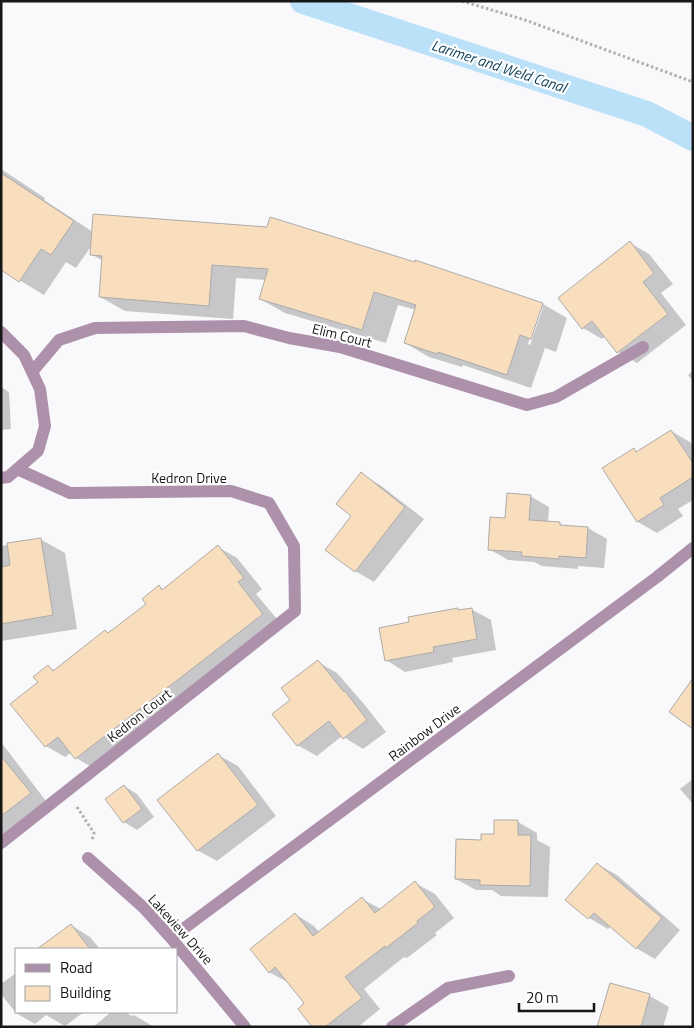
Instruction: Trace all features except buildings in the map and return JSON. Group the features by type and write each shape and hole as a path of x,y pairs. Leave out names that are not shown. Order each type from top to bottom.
{"street":[{"name":"Elim Court","path":"32,372 59,340 95,328 244,326 289,338 340,347 527,405 556,397 643,347"},
{"path":"1,332 24,355 40,389 46,426 38,451 8,477 1,478"},
{"name":"Kedron Drive","path":"17,469 70,494 231,491 269,503 294,546 296,611"},
{"name":"Rainbow Drive","path":"171,938 657,577 693,548"},
{"name":"Kedron Court","path":"1,843 296,611"},
{"name":"Lakeview Drive","path":"88,858 144,908 244,1027"},
{"path":"392,1027 448,988 509,976"}],"path":[{"path":"462,1 525,20 693,82"},
{"path":"67,791 94,833 88,858"}],"waterway":[{"name":"Larimer and Weld Canal","path":"303,1 647,114 693,138"}]}
